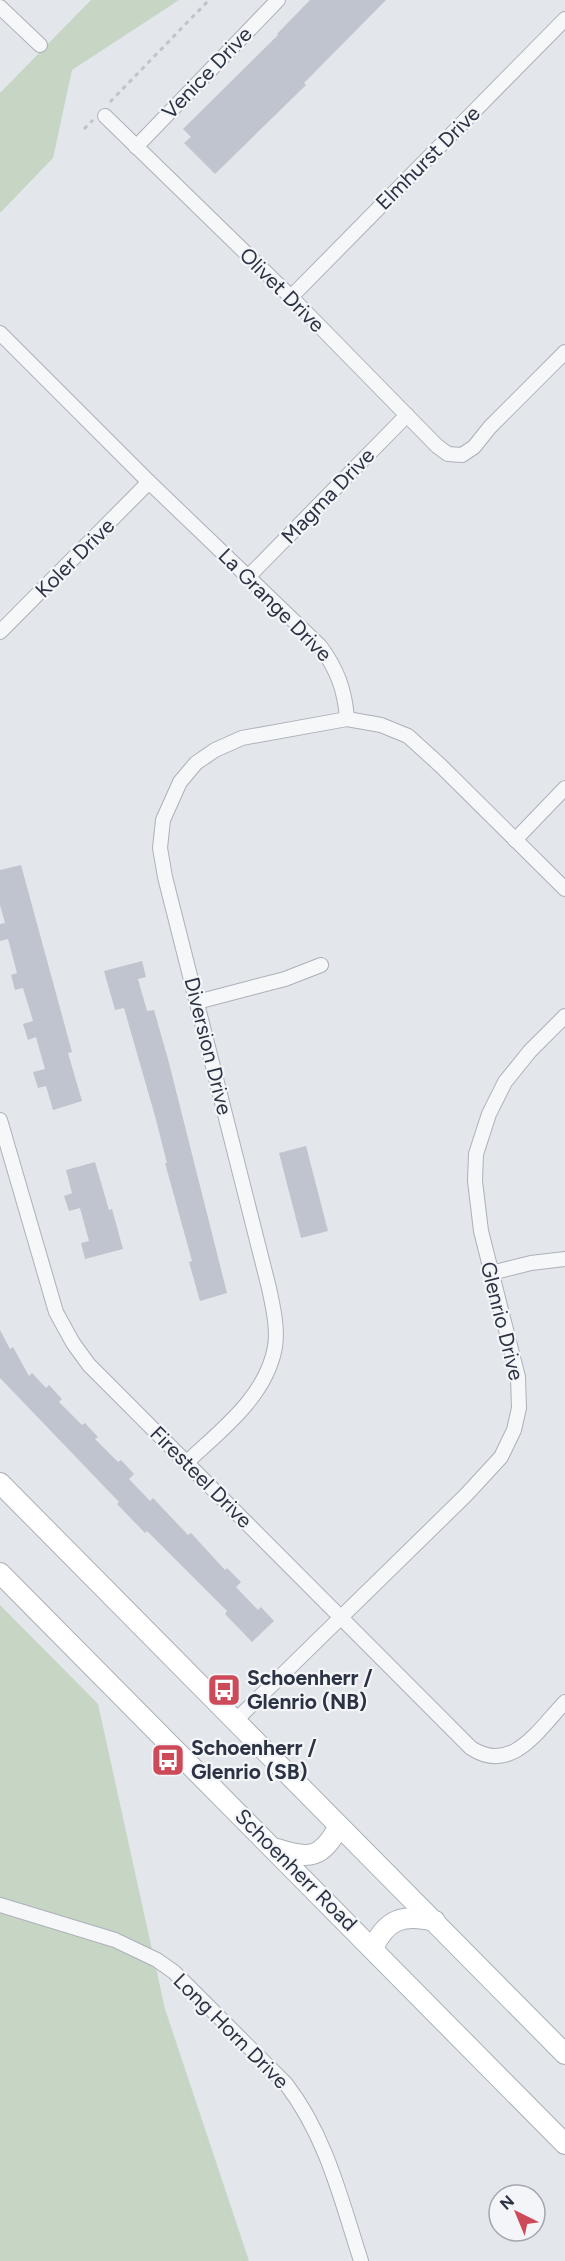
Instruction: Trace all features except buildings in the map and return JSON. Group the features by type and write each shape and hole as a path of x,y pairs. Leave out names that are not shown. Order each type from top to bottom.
{"main road":[{"path":"0,1483 565,2054"},
{"name":"Schoenherr Road","path":"0,1573 374,1948 565,2144"},
{"path":"275,1848 294,1855 316,1854 332,1840 339,1826"},
{"path":"374,1948 379,1936 395,1921 407,1918 435,1921"}],"street":[{"name":"Venice Drive","path":"136,147 278,0"},
{"path":"0,7 40,45"},
{"name":"Elmhurst Drive","path":"291,297 565,18"},
{"name":"Olivet Drive","path":"105,110 136,147 448,454 462,455 474,447 490,427 565,352"},
{"name":"La Grange Drive","path":"0,333 149,482 320,646 334,664 342,686 347,719"},
{"name":"Magma Drive","path":"248,577 406,415"},
{"name":"Koler Drive","path":"0,632 149,482"},
{"path":"347,719 381,725 408,736 565,890"},
{"name":"Diversion Drive","path":"187,1462 255,1395 268,1371 275,1346 275,1319 165,877 160,848 163,820 180,782 196,763 215,750 242,738 347,719"},
{"path":"515,840 565,788"},
{"path":"197,1002 285,979 321,965"},
{"name":"Glenrio Drive","path":"235,1721 466,1495 501,1457 514,1430 519,1408 518,1377 491,1273 477,1206 476,1154 489,1114 506,1082 530,1051 565,1016"},
{"name":"Firesteel Drive","path":"0,1120 56,1312 89,1365 471,1748 486,1757 507,1755 533,1737 565,1702"},
{"path":"491,1273 531,1263 565,1258"},
{"name":"Long Horn Drive","path":"0,1905 115,1940 137,1949 174,1972 286,2084 300,2102 321,2142 362,2261"}],"path":[{"path":"84,129 105,110 209,0"}],"green space":[{"path":"91,0 179,0 72,70 53,158 0,213 0,93"},
{"path":"0,1605 98,1704 165,2009 249,2261 0,2261"}],"place":[{"name":"Schoenherr / Glenrio (NB)","path":"224,1690"},
{"name":"Schoenherr / Glenrio (SB)","path":"168,1760"}]}
